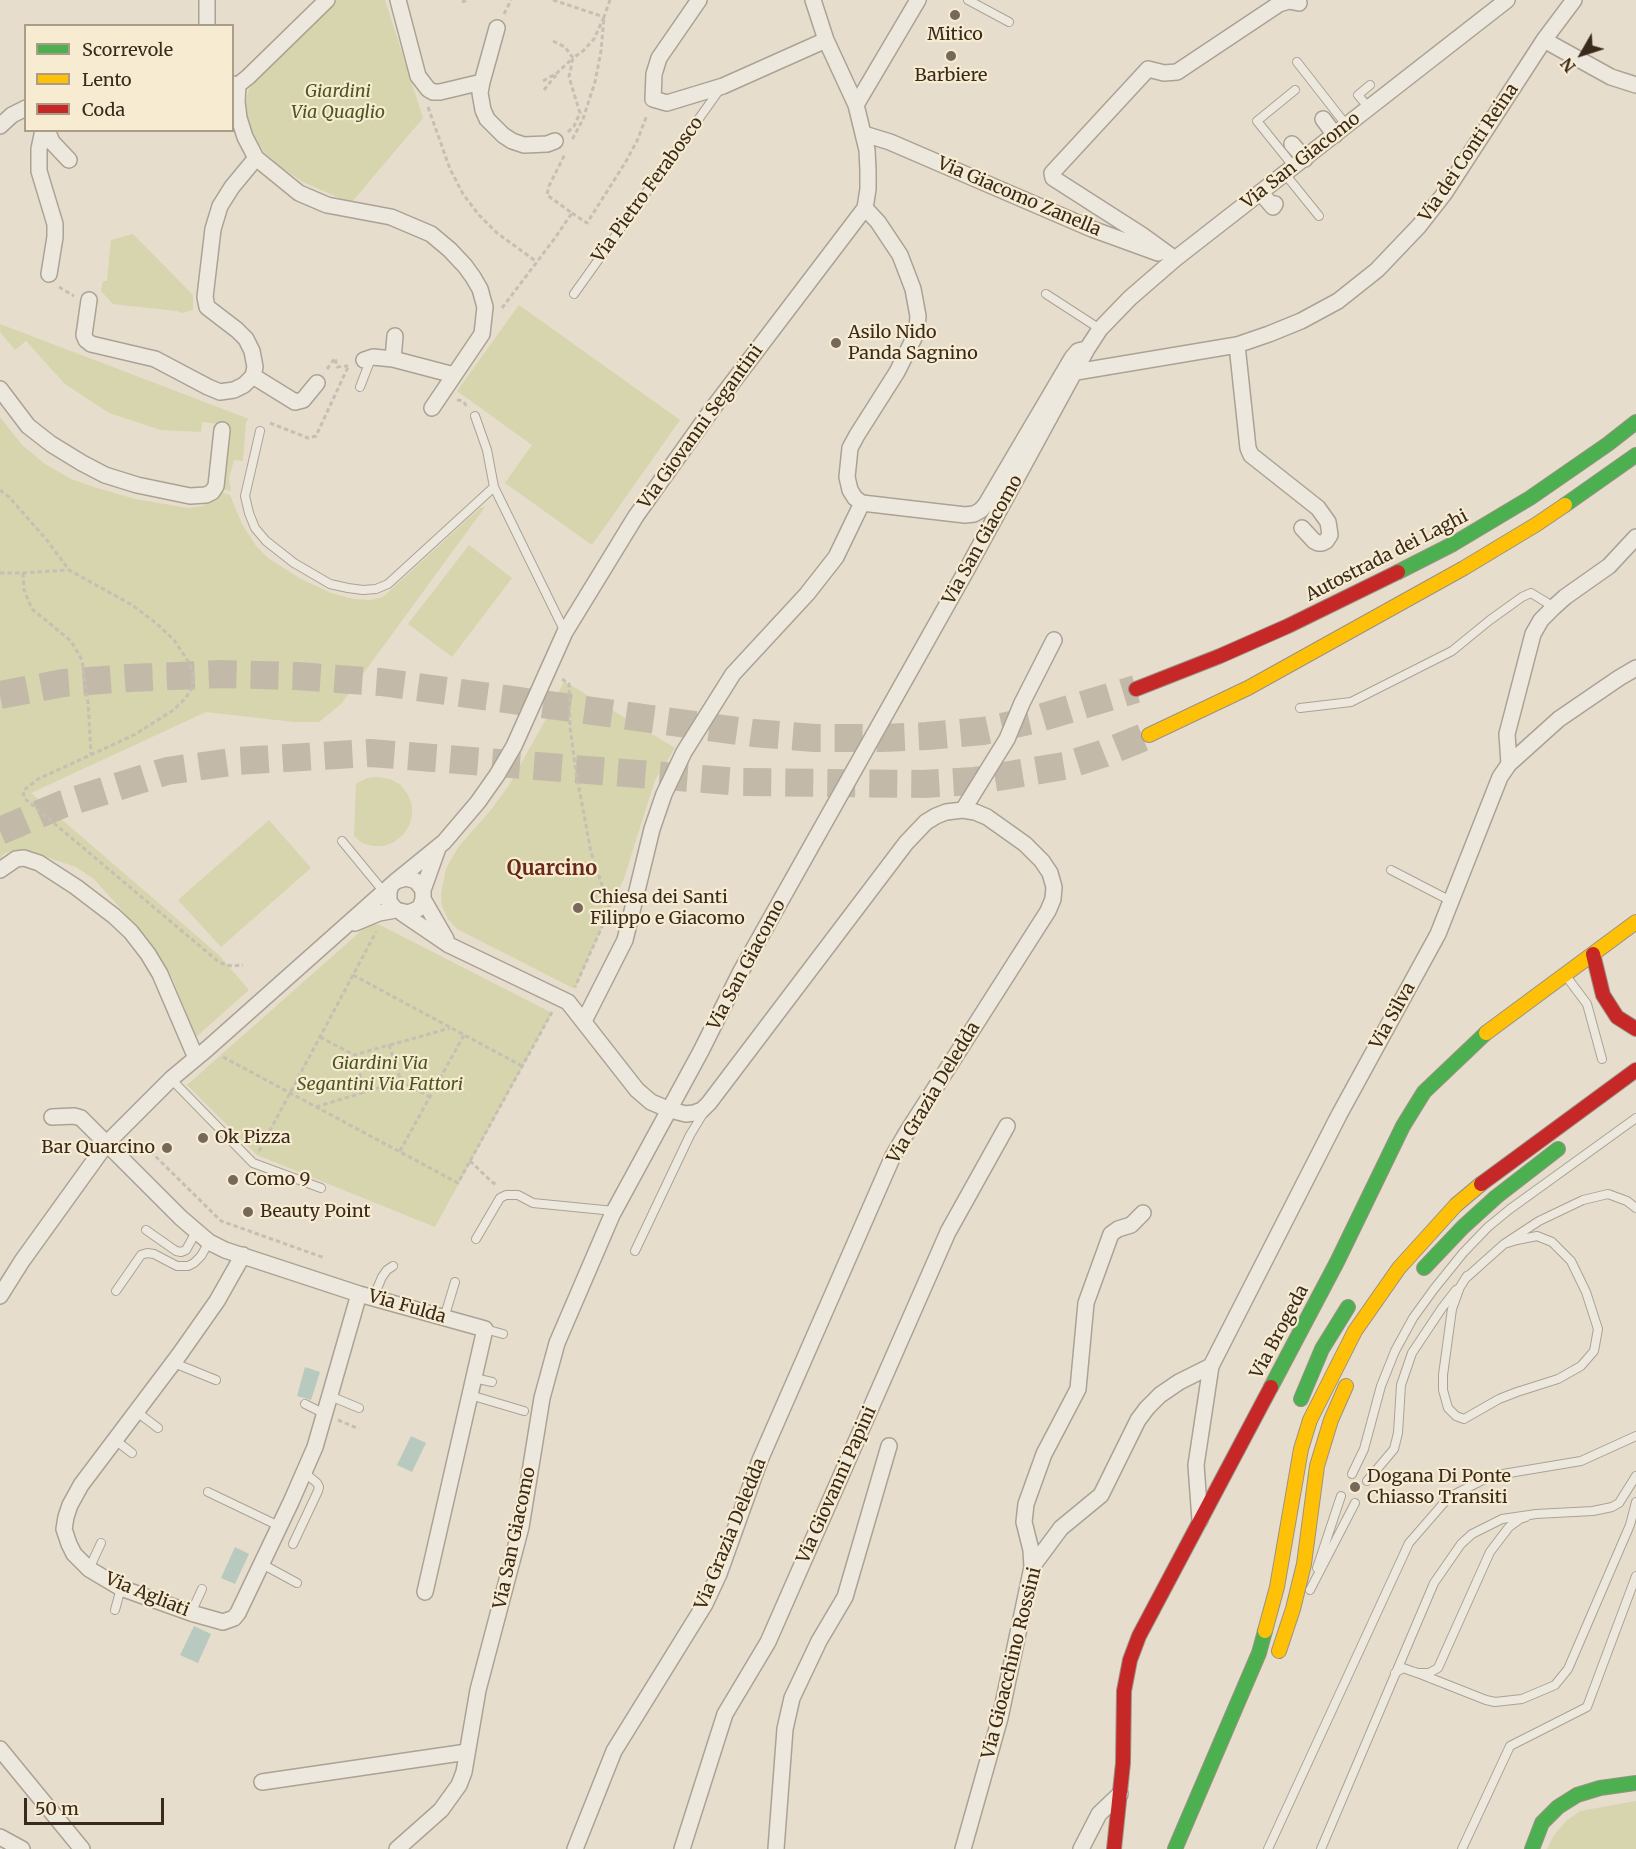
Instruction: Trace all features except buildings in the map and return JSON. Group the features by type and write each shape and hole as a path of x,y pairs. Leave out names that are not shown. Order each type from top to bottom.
{"main road":[{"name":"Autostrada dei Laghi","path":"1136,689 1288,626 1415,564 1496,519 1567,473 1636,422"},
{"path":"1149,735 1248,688 1464,568 1537,524 1636,455"},
{"name":"Via Brogeda","path":"1114,1849 1120,1794 1124,1691 1130,1660 1139,1636 1337,1262 1403,1126 1424,1092 1482,1036 1636,922"},
{"path":"1593,954 1603,994 1617,1017 1636,1029"},
{"path":"1175,1849 1259,1653 1277,1587 1288,1511 1301,1449 1314,1410 1355,1330 1399,1268 1456,1204 1492,1174 1636,1070"},
{"path":"1417,1276 1455,1235 1496,1197 1570,1141"},
{"path":"1297,1411 1322,1350 1354,1299"},
{"path":"1275,1662 1293,1609 1304,1564 1317,1466 1331,1420 1352,1374"},
{"path":"1288,1511 1289,1453 1293,1426"},
{"path":"1532,1849 1542,1824 1558,1807 1577,1795 1600,1788 1636,1783"}],"street":[{"path":"207,0 207,24"},
{"path":"327,0 235,85 239,118 245,137 256,158 299,194 327,205 391,217 431,234 465,266 480,289 485,307 482,334 436,402"},
{"path":"398,0 418,76 428,89 440,92 482,82"},
{"path":"653,99 654,74 659,58 699,0"},
{"path":"813,0 826,40 856,105 864,134 868,170 865,208 878,222 900,255 913,289 918,316 914,338 897,372 850,448 848,477 850,490 855,498 862,503 965,515 981,510 1072,358 1078,351 1087,350"},
{"path":"856,105 918,0"},
{"name":"Via San Giacomo","path":"397,1849 441,1810 452,1797 464,1772 478,1690 521,1527 542,1398 557,1343 614,1211 670,1110 740,973 966,571 1087,350 1100,329 1130,298 1175,259 1507,0"},
{"name":"Via dei Conti Reina","path":"1076,372 1237,345 1280,330 1338,300 1383,264 1419,226 1444,194 1544,40 1574,0"},
{"path":"1175,259 1053,178 1052,173 1148,69 1164,73 1177,72 1278,4 1289,1 1299,3"},
{"path":"497,28 480,93 487,119 503,135 524,145 547,144 555,141"},
{"name":"Via Pietro Ferabosco","path":"653,99 667,103 723,86 826,40"},
{"path":"1544,40 1611,77 1636,85"},
{"path":"0,126 12,115 24,109"},
{"path":"1323,119 1341,130"},
{"path":"44,132 39,149 39,171 55,224 49,274"},
{"path":"46,132 69,160"},
{"name":"Via Giacomo Zanella","path":"864,134 890,142 1092,229 1175,259"},
{"path":"1292,144 1295,167"},
{"path":"89,300 84,335 91,344 155,359 220,392 234,390 244,385 253,376 255,367 252,351 246,339 237,330 207,307 205,297 213,230 220,206 256,158"},
{"path":"1261,193 1273,207 1275,204"},
{"name":"Via Giovanni Segantini","path":"0,1296 106,1143 171,1079 390,886 438,848 478,802 514,746 565,632 636,516 713,408 865,208"},
{"path":"393,359 395,336"},
{"path":"1237,345 1248,448 1251,454 1318,508 1328,522 1330,535 1326,541 1318,543 1302,528"},
{"path":"369,359 393,359 454,375"},
{"path":"253,376 295,402 303,400 317,383"},
{"path":"0,389 28,426 51,444 82,463 105,475 137,485 190,496 206,495 216,486 222,430"},
{"path":"584,1021 625,940 652,829 664,794 684,752 733,674 807,594 836,557 862,503"},
{"path":"1509,764 1507,734 1533,634 1541,620 1554,607 1609,566 1636,537"},
{"path":"449,945 416,881 406,878 390,886 389,902 395,912 449,945 564,1000 584,1021 637,1090 651,1102 686,1114 702,1110 917,830 936,816 963,810 1007,739 1054,640"},
{"path":"1509,764 1559,719 1636,668"},
{"name":"Via Silva","path":"1200,1524 1196,1465 1211,1366 1339,1115 1438,934 1500,777 1509,764"},
{"name":"Via Grazia Deledda","path":"575,1849 614,1751 705,1604 719,1574 760,1460 893,1156 1048,911 1053,899 1054,887 1050,873 1042,861 1003,827 975,812 963,810"},
{"name":"Via Giovanni Segantini","path":"423,894 438,848"},
{"path":"0,870 16,859 24,858 39,863 76,887 122,924 148,954 202,1053"},
{"path":"395,912 408,913 418,909 423,894"},
{"name":"Via Giovanni Segantini","path":"337,934 369,917 395,912"},
{"path":"52,1117 81,1118 106,1143"},
{"name":"Via Giovanni Papini","path":"681,1849 726,1714 768,1642 948,1232 1008,1126"},
{"name":"Via Fulda","path":"106,1143 203,1237 225,1250 366,1296 485,1329"},
{"path":"1032,1567 1031,1550 1024,1522 1026,1504 1044,1454 1078,1389 1086,1303 1112,1234 1131,1224 1143,1213"},
{"name":"Via Agliati","path":"243,1256 217,1301 174,1363 81,1485 70,1505 64,1529 74,1554 89,1569 121,1588 191,1613 223,1622 234,1618 305,1473 366,1296"},
{"path":"425,1592 485,1329"},
{"name":"Via Gioacchino Rossini","path":"963,1849 1000,1718 1032,1567 1061,1528 1101,1495 1138,1420 1148,1408 1160,1395 1179,1382 1211,1366"},
{"path":"776,1849 784,1729 792,1698 819,1641 845,1598 890,1446"},
{"path":"0,1749 82,1849"},
{"path":"262,1782 467,1752"},
{"path":"1081,1849 1099,1814 1120,1794"},
{"path":"0,1837 22,1849"}],"lane":[{"path":"968,0 1009,22"},
{"path":"1297,62 1341,130"},
{"path":"1369,108 1358,95 1370,85"},
{"name":"Via Pietro Ferabosco","path":"574,294 723,86"},
{"path":"1295,90 1257,122 1295,167 1320,216"},
{"path":"1046,294 1100,329"},
{"path":"360,387 369,359"},
{"path":"475,416 487,450 494,487 565,632"},
{"path":"260,431 245,496 255,528 266,541 294,563 330,584 363,590 376,589 388,584 494,487"},
{"path":"1300,708 1351,702 1452,651 1521,597 1531,593 1554,607"},
{"path":"342,841 390,886"},
{"path":"1391,870 1451,901"},
{"path":"1566,974 1587,1004 1608,1065"},
{"path":"171,1079 253,1163 321,1188"},
{"path":"635,1251 690,1135 709,1103"},
{"path":"1352,1474 1364,1449 1381,1386 1395,1351 1413,1318 1434,1289 1476,1238 1496,1221 1636,1118"},
{"path":"1367,1481 1394,1449 1398,1433 1401,1385 1412,1353 1467,1276 1504,1244 1539,1221 1583,1200 1608,1194 1627,1201 1636,1208"},
{"path":"476,1239 500,1198 506,1195 518,1195 532,1203 614,1211"},
{"path":"146,1230 176,1251 181,1252 203,1237"},
{"path":"1467,1276 1460,1287 1452,1309 1443,1376 1443,1390 1448,1408 1456,1416 1464,1419 1499,1399 1558,1379 1581,1366 1594,1351 1598,1329 1586,1292 1571,1261 1552,1242 1537,1236 1504,1244"},
{"path":"116,1291 141,1255 154,1254 182,1268 194,1263 201,1256 203,1237"},
{"path":"366,1296 393,1266"},
{"path":"444,1318 455,1282"},
{"path":"485,1329 503,1334"},
{"path":"174,1363 216,1380"},
{"path":"474,1378 492,1382"},
{"path":"470,1395 524,1412"},
{"path":"330,1396 359,1408"},
{"path":"305,1404 325,1414"},
{"path":"136,1412 158,1428"},
{"path":"1268,1849 1409,1543 1449,1497 1491,1476 1581,1461 1636,1436"},
{"path":"115,1440 132,1453"},
{"path":"293,1544 310,1512 319,1487 305,1473"},
{"path":"1321,1849 1434,1583 1461,1544 1472,1534 1502,1519 1536,1514 1593,1511 1612,1507 1619,1503 1636,1476"},
{"path":"208,1492 279,1526"},
{"path":"1313,1584 1341,1496"},
{"path":"291,1502 310,1512"},
{"path":"1308,1594 1355,1503"},
{"path":"1395,1673 1403,1668 1495,1702 1522,1699 1555,1685 1568,1669 1630,1525 1636,1503"},
{"path":"1415,1672 1429,1673 1438,1668 1490,1552 1509,1527 1520,1519 1536,1514"},
{"path":"89,1569 101,1543"},
{"path":"262,1564 297,1583"},
{"path":"1462,1849 1510,1746 1587,1707 1636,1576"},
{"path":"115,1610 121,1588"},
{"path":"191,1613 202,1589"},
{"path":"1283,1642 1303,1603"}],"path":[{"path":"553,0 604,17"},
{"path":"544,90 558,73 594,39 610,0"},
{"path":"604,17 601,51 592,91 583,119 549,186 547,195 586,223 626,162 637,141 653,99"},
{"path":"553,41 565,47 573,58 569,77 580,113 574,126 555,141"},
{"path":"543,81 558,73"},
{"path":"418,76 436,133 450,168 464,194 479,215 497,233 537,262"},
{"path":"482,334 572,213"},
{"path":"49,274 67,292 89,300"},
{"path":"317,383 335,358 337,367 369,359"},
{"path":"436,402 463,401 475,416"},
{"path":"0,490 46,539 69,570 124,600 156,623 174,640 188,660 193,674 192,688 185,699 172,711 134,735 38,779 23,791 24,798 220,963 232,966 243,965"},
{"path":"0,573 69,570"},
{"path":"22,573 24,590 32,609 71,641 82,660 88,702 91,754"},
{"path":"202,1053 290,1093 458,1183 522,1066 564,1000 610,909 591,852 576,772 570,727 569,684 549,670"},
{"path":"253,1163 353,975 395,912"},
{"path":"353,975 522,1066"},
{"path":"320,1037 354,1055 451,1027"},
{"path":"400,1151 464,1035"},
{"path":"389,1045 400,1081 430,1097"},
{"path":"354,1055 366,1092"},
{"path":"316,1107 400,1081"},
{"path":"145,1146 221,1221 325,1258"},
{"path":"470,1161 492,1182 518,1195"}],"green space":[{"name":"Giardini Via Quaglio","path":"337,0 385,0 423,118 351,203 303,182 265,153 248,122 245,105 249,89 256,80 294,39"},
{"path":"133,234 193,295 193,310 181,313 113,304 101,291 103,281 107,281 111,240"},
{"path":"519,305 680,420 592,545 505,483 532,445 457,391"},
{"path":"0,324 249,419 246,422 243,461 234,460 229,479 231,491 224,489 223,493 230,495 242,524 256,546 268,558 301,579 331,593 353,599 370,600 383,597 480,508 485,507 341,704 319,722 294,722 206,712 31,793 220,956 249,990 196,1037 172,977 121,909 94,879 76,867 18,850 5,853 0,858 0,417 22,445 45,464 71,479 135,499 188,508 203,506 221,488 229,425 202,422 201,432 161,430 109,413 65,384 26,341 15,350 0,332"},
{"path":"469,545 512,578 452,657 408,624"},
{"path":"564,681 675,748 655,780 624,878 575,989 457,929 448,919 442,906 441,893 446,869 452,858 459,846 491,810 509,785 546,719"},
{"path":"367,778 390,779 401,785 412,805 412,816 403,835 394,842 384,846 373,846 362,843 354,836 356,784"},
{"path":"269,820 311,868 221,947 178,900"},
{"name":"Giardini Via Segantini Via Fattori","path":"374,924 552,1013 435,1227 257,1155 187,1085 361,931"},
{"path":"1636,1801 1636,1849 1547,1849 1554,1835 1566,1821 1580,1811"}],"shaded area":[{"path":"305,1367 320,1372 311,1400 297,1396"},
{"path":"411,1436 426,1443 412,1472 397,1465"},
{"path":"235,1547 249,1554 235,1584 221,1578"},
{"path":"194,1626 211,1634 198,1663 180,1655"}],"tunnel":[{"path":"0,695 63,683 129,678 221,674 297,676 381,682 753,733 815,738 882,738 983,731 1033,720 1136,689"},
{"path":"0,831 63,804 167,771 238,761 370,753 741,782 924,784 974,781 1064,766 1149,735"}],"traffic: fast":[{"path":"1398,572 1453,544 1530,498 1636,422"},
{"path":"1565,505 1636,455"},
{"path":"1271,1387 1337,1262 1403,1126 1424,1092 1486,1033"},
{"path":"1424,1268 1463,1227 1496,1197 1558,1149"},
{"path":"1301,1399 1322,1349 1348,1307"},
{"path":"1175,1849 1259,1653 1265,1631"},
{"path":"1532,1849 1542,1823 1558,1807 1577,1795 1600,1788 1636,1783"}],"traffic: slow":[{"path":"1149,735 1248,688 1464,568 1565,505"},
{"path":"1486,1033 1636,922"},
{"path":"1265,1631 1277,1587 1301,1449 1310,1420 1355,1331 1399,1268 1456,1205 1481,1184"},
{"path":"1279,1651 1293,1609 1304,1564 1317,1466 1331,1420 1346,1386"}],"traffic: jam":[{"path":"1136,689 1288,626 1398,572"},
{"path":"1593,954 1603,995 1617,1017 1636,1029"},
{"path":"1481,1184 1636,1070"},
{"path":"1114,1849 1123,1763 1124,1691 1130,1660 1139,1636 1271,1387"}],"place":[{"name":"Mitico","path":"955,15"},
{"name":"Barbiere","path":"951,56"},
{"name":"Asilo Nido Panda Sagnino","path":"836,343"},
{"name":"Chiesa dei Santi Filippo e Giacomo","path":"578,908"},
{"name":"Ok Pizza","path":"203,1138"},
{"name":"Bar Quarcino","path":"167,1148"},
{"name":"Como 9","path":"233,1180"},
{"name":"Beauty Point","path":"248,1212"},
{"name":"Dogana Di Ponte Chiasso Transiti","path":"1355,1487"}],"district":[{"name":"Quarcino","path":"552,869"}]}
